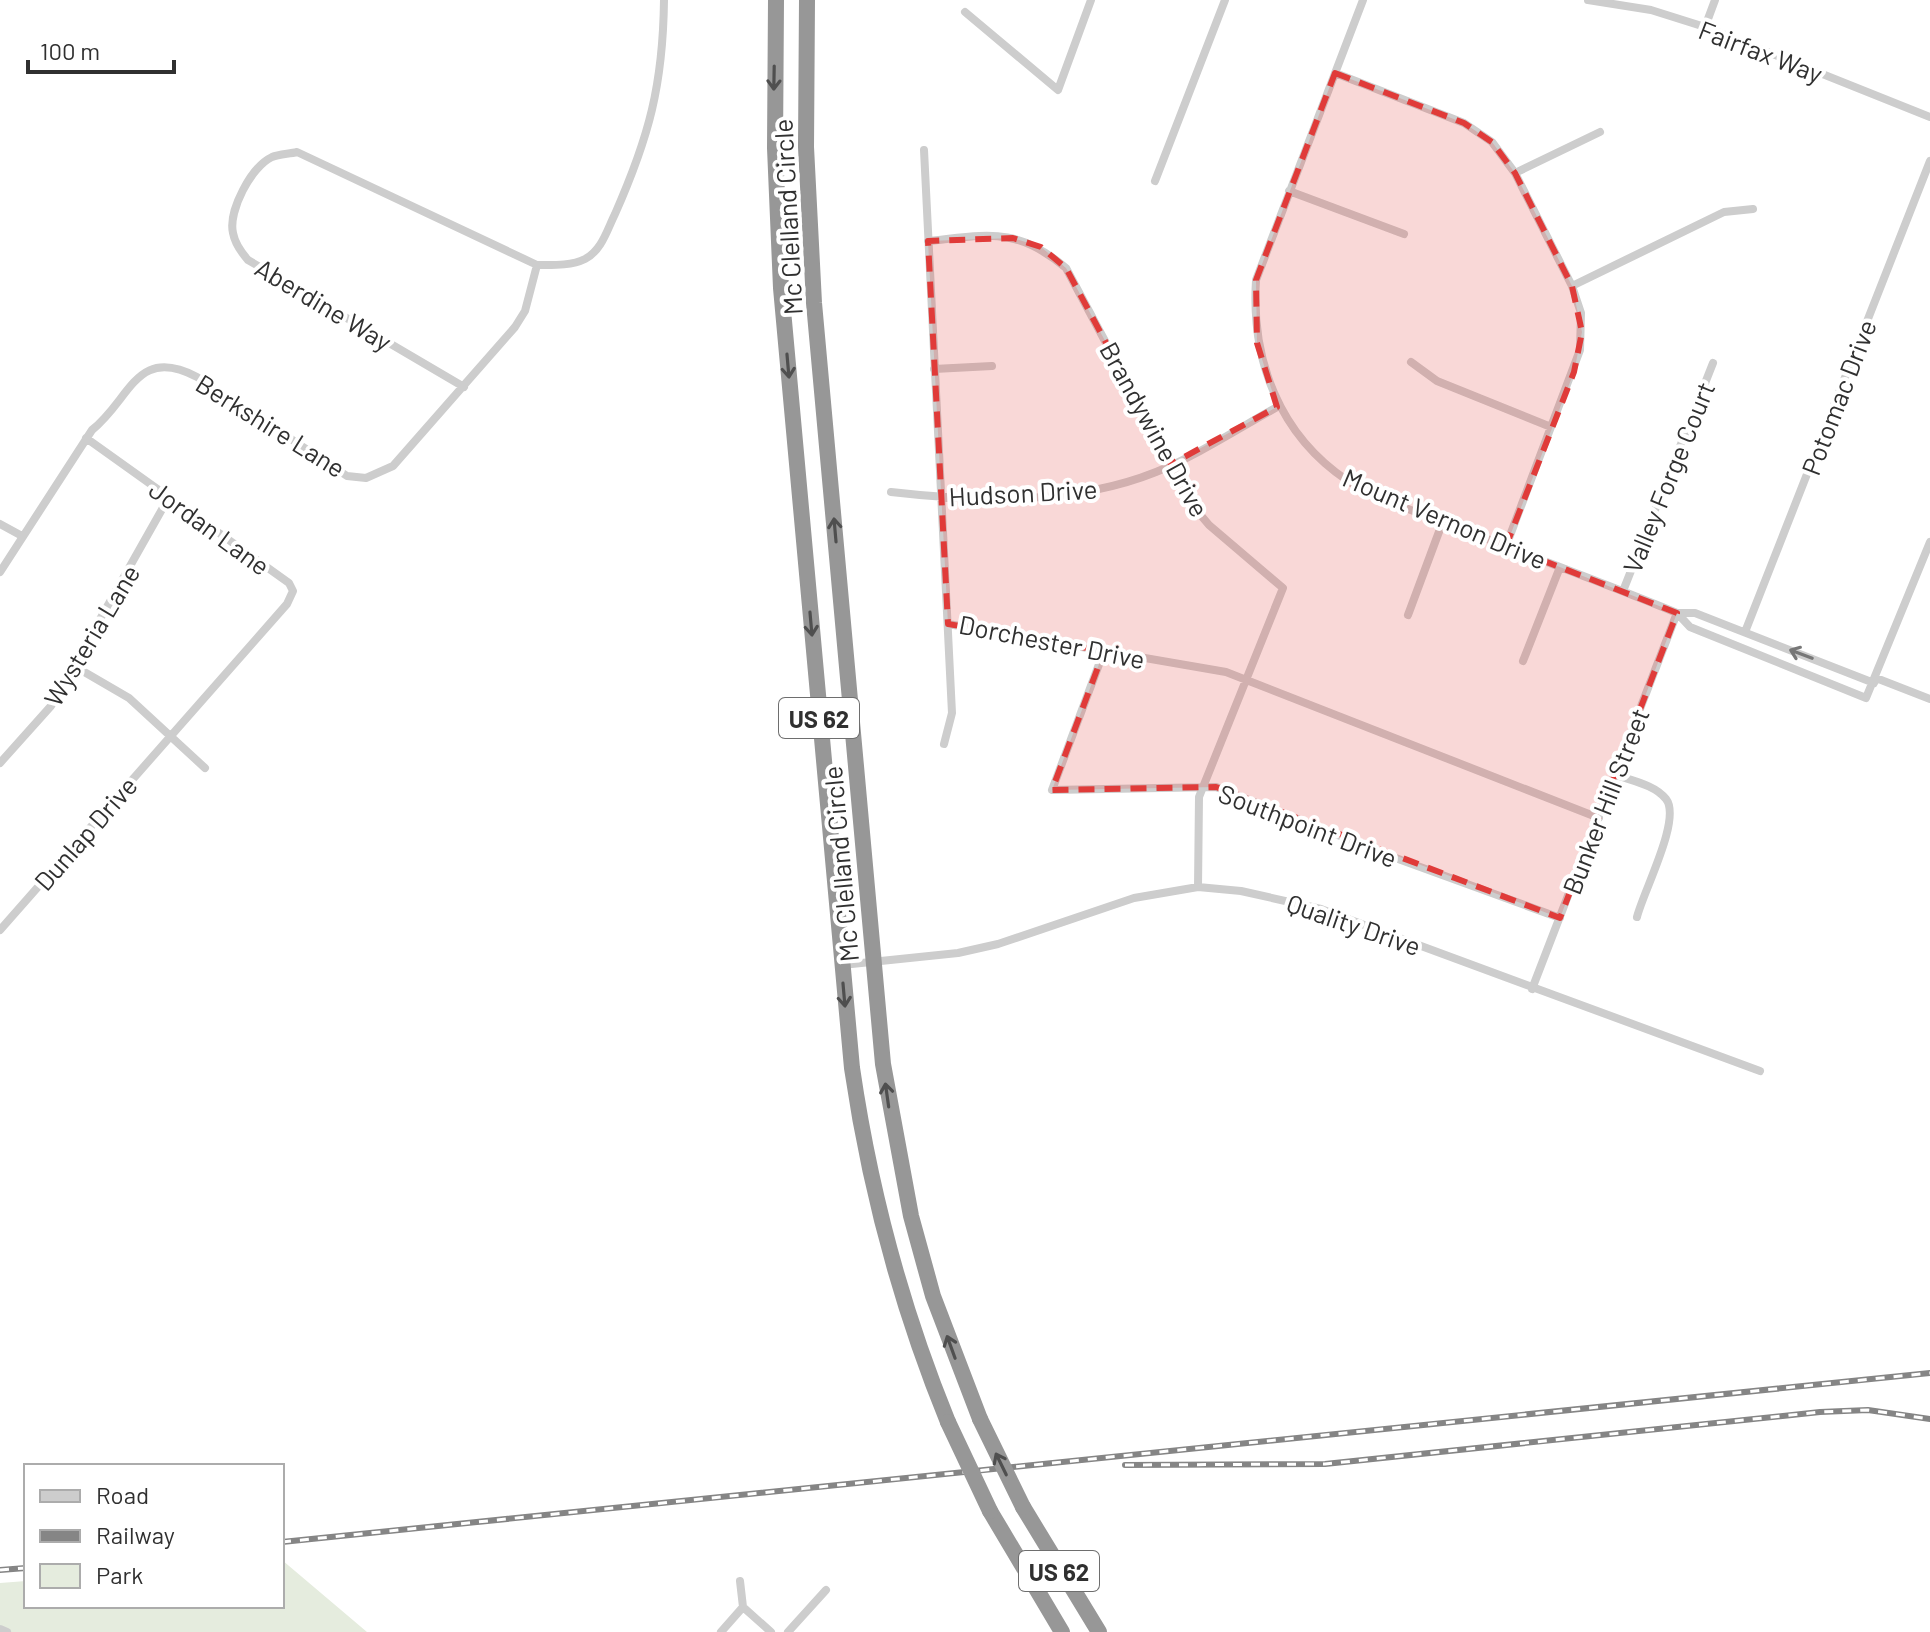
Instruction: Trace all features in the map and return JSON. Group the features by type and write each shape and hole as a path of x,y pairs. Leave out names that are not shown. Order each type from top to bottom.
{"highway":[{"name":"Mc Clelland Circle","path":"776,0 774,120 780,275 856,1094 876,1201 901,1294 948,1422 990,1511 1062,1632"},
{"name":"Mc Clelland Circle","path":"807,0 810,238 888,1103 911,1216 933,1296 980,1419 1023,1507 1099,1632"}],"street":[{"path":"537,265 571,264 587,258 600,247 642,154 656,104 663,53 664,0"},
{"path":"965,12 1058,90 1091,0"},
{"path":"1155,181 1225,0"},
{"name":"Mount Vernon Drive","path":"1363,0 1256,280 1254,319 1265,373 1279,406 1311,450 1350,483 1443,521 1677,613 1695,613 1930,699"},
{"name":"Fairfax Way","path":"1588,0 1651,10 1705,27 1930,117"},
{"path":"1705,27 1715,0"},
{"path":"1335,73 1464,123 1492,142 1515,173 1572,286 1581,313 1580,350 1506,546"},
{"path":"1515,173 1600,132"},
{"name":"Dorchester Drive","path":"924,150 948,624 1226,672 1599,818"},
{"name":"Aberdine Way","path":"464,387 248,260 237,247 232,231 233,215 245,189 271,158 297,152 537,265"},
{"name":"Potomac Drive","path":"1745,632 1930,161"},
{"path":"1289,191 1404,234"},
{"path":"1572,286 1724,212 1753,209"},
{"name":"Brandywine Drive","path":"928,241 983,236 1013,238 1041,247 1066,268 1193,506 1209,525 1283,588 1196,808 1198,887"},
{"name":"Berkshire Lane","path":"0,572 86,438 110,416 140,375 153,368 169,367 207,383 347,476 366,478 393,466 521,319 537,265"},
{"path":"1411,362 1437,381 1551,427"},
{"name":"Valley Forge Court","path":"1623,591 1713,363"},
{"path":"934,369 992,366"},
{"name":"Hudson Drive","path":"891,492 958,500 1100,491 1171,464 1279,406"},
{"name":"Jordan Lane","path":"86,438 289,583 293,591 287,604 170,737"},
{"name":"Wysteria Lane","path":"0,763 51,706 169,497"},
{"path":"1408,615 1443,521"},
{"path":"0,524 22,536"},
{"path":"1875,680 1930,542"},
{"path":"1523,661 1560,567"},
{"name":"Mount Vernon Drive","path":"1677,613 1690,627 1866,698 1875,680"},
{"name":"Bunker Hill Street","path":"1532,989 1677,613"},
{"path":"944,744 952,713 948,624"},
{"name":"Southpoint Drive","path":"1104,651 1052,790 1216,787 1560,918"},
{"path":"74,666 129,698 205,768"},
{"name":"Dunlap Drive","path":"0,930 170,737"},
{"path":"1616,775 1652,788 1667,800 1671,811 1668,833 1637,917"},
{"name":"Quality Drive","path":"842,965 998,944 1106,904 1198,887 1290,899 1321,909 1760,1071"},
{"path":"740,1581 743,1607 771,1632"},
{"path":"788,1632 826,1590"},
{"path":"721,1632 743,1607"},
{"path":"0,1629 7,1632"}],"highlighted area":[{"path":"1335,73 1464,123 1492,142 1515,173 1572,286 1582,332 1574,372 1506,546 1677,613 1560,918 1216,787 1052,790 1104,651 948,624 928,241 1013,238 1041,247 1066,268 1171,464 1277,407 1257,343 1256,280"}],"green space":[{"path":"284,1562 367,1632 0,1632 0,1583 24,1581 24,1608 284,1608"}],"railway":[{"path":"284,1542 1930,1373"},
{"path":"1125,1465 1325,1464 1820,1412 1868,1410 1930,1419"},
{"path":"0,1570 24,1568"}]}
